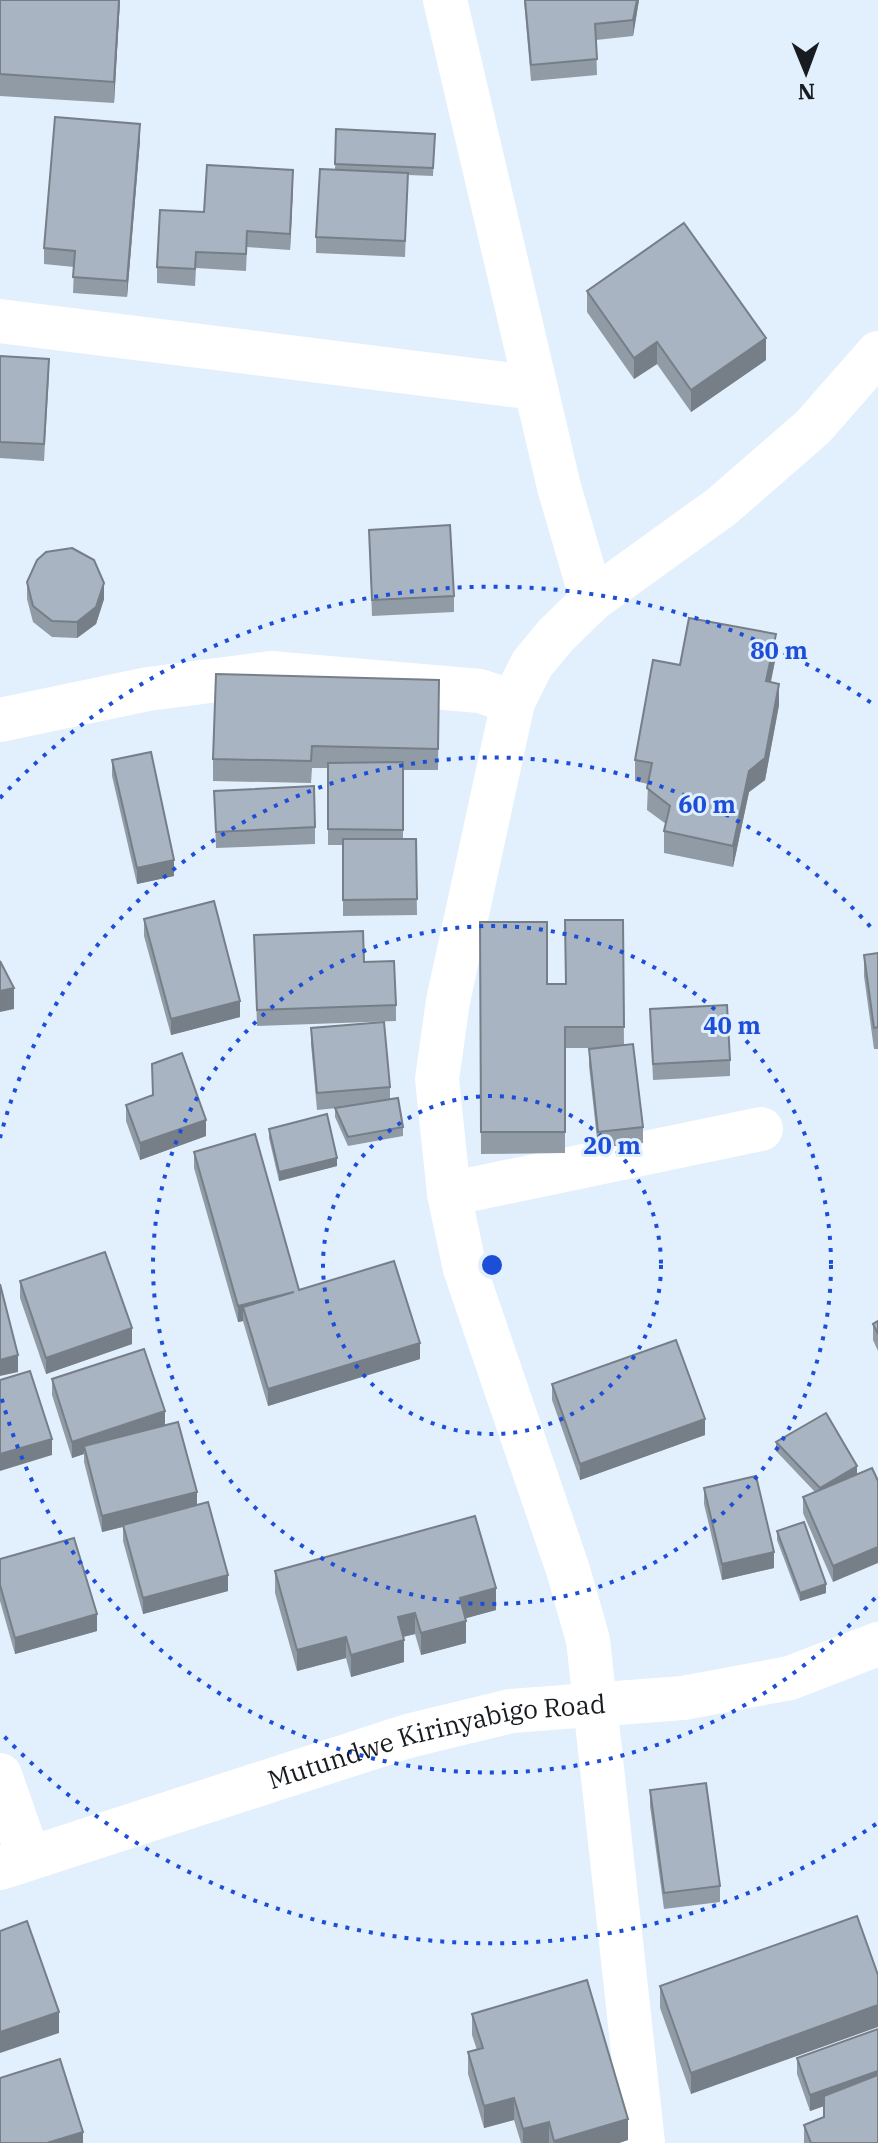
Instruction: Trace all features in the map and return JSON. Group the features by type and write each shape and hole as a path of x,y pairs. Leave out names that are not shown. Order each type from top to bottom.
{"street":[{"path":"445,0 559,487 592,600"},
{"path":"0,321 536,388"},
{"path":"643,2143 588,1640 568,1570 465,1269 449,1194 437,1079 448,1001 513,702 532,664 592,600 721,507 813,427 878,353"},
{"path":"0,720 148,689 271,673 480,691 513,702"},
{"path":"449,1194 761,1129"},
{"name":"Mutundwe Kirinyabigo Road","path":"15,1863 408,1736 511,1711 683,1698 790,1678 878,1644"},
{"path":"0,1775 15,1863"}],"building":[{"path":"0,0 119,0 114,82 0,74"},
{"path":"525,0 637,0 633,20 595,24 597,59 531,65"},
{"path":"55,117 140,124 127,281 73,277 75,251 44,248"},
{"path":"336,129 435,134 433,168 335,164"},
{"path":"207,165 293,170 290,234 247,231 246,254 196,252 195,269 157,267 160,210 204,212"},
{"path":"320,169 408,173 405,241 316,237"},
{"path":"684,223 766,338 691,390 657,342 634,358 587,291"},
{"path":"0,356 49,359 44,444 0,442"},
{"path":"450,525 454,596 372,600 369,530"},
{"path":"72,548 94,560 104,583 96,607 77,622 52,621 33,606 27,582 37,560 46,552"},
{"path":"689,618 776,634 766,681 779,684 765,758 749,771 733,846 664,831 670,806 647,788 652,763 635,760 653,660 680,665"},
{"path":"216,674 439,680 438,749 312,746 311,761 213,759"},
{"path":"151,752 174,860 137,868 112,760"},
{"path":"403,762 403,830 328,829 328,763"},
{"path":"314,786 315,827 216,832 214,791"},
{"path":"343,839 416,839 417,899 343,900"},
{"path":"214,901 240,1001 171,1019 144,919"},
{"path":"565,920 623,920 624,1027 565,1027 565,1132 481,1132 480,922 547,922 547,984 566,984"},
{"path":"363,931 364,962 394,961 396,1005 257,1010 254,935"},
{"path":"878,953 878,1027 874,1028 864,955"},
{"path":"0,961 14,988 0,991"},
{"path":"727,1005 730,1060 653,1064 650,1009"},
{"path":"384,1022 390,1087 317,1093 311,1028"},
{"path":"633,1044 643,1127 598,1132 589,1049"},
{"path":"182,1053 206,1120 140,1143 126,1105 153,1095 152,1064"},
{"path":"398,1098 403,1127 348,1137 335,1108"},
{"path":"327,1114 337,1158 279,1172 269,1129"},
{"path":"255,1134 299,1290 394,1261 420,1343 268,1389 243,1307 294,1292 238,1306 194,1152"},
{"path":"105,1252 132,1328 46,1358 20,1281"},
{"path":"0,1284 18,1355 0,1360"},
{"path":"676,1340 705,1419 580,1464 552,1384"},
{"path":"144,1349 165,1411 72,1442 52,1379"},
{"path":"30,1371 52,1439 0,1454 0,1380"},
{"path":"826,1413 857,1466 820,1488 776,1442"},
{"path":"178,1422 197,1492 102,1516 84,1446"},
{"path":"872,1468 878,1481 878,1547 833,1566 803,1497"},
{"path":"756,1476 774,1552 722,1564 704,1488"},
{"path":"208,1502 228,1575 143,1598 123,1525"},
{"path":"475,1516 496,1588 460,1598 466,1621 421,1633 415,1613 398,1617 404,1640 351,1655 346,1637 297,1650 275,1571"},
{"path":"804,1522 826,1584 800,1593 777,1531"},
{"path":"74,1538 97,1614 15,1638 0,1585 0,1559"},
{"path":"706,1783 720,1886 664,1893 650,1790"},
{"path":"857,1916 878,1975 878,2005 691,2073 660,1986"},
{"path":"27,1921 59,2012 0,2032 0,1931"},
{"path":"587,1980 628,2119 554,2141 549,2122 523,2129 514,2098 484,2106 468,2052 483,2048 472,2014"},
{"path":"878,2029 878,2071 810,2095 797,2058"},
{"path":"60,2059 83,2132 47,2143 0,2143 0,2078"},
{"path":"878,2075 878,2143 811,2143 804,2125 824,2117 824,2096"}]}
